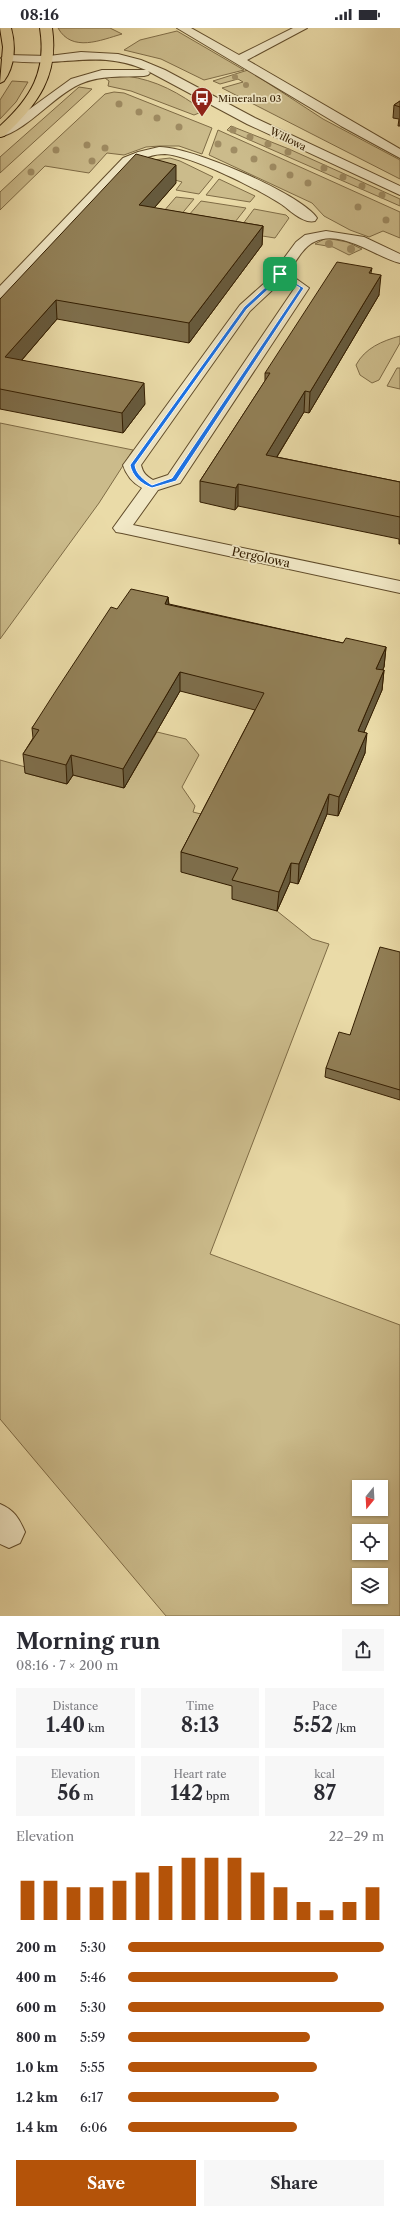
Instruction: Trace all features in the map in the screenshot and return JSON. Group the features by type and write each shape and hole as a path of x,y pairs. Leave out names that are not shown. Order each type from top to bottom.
{"main road":[{"path":"0,79 7,58 8,46 5,28"},
{"path":"0,133 26,106 39,86 49,59 50,44 46,28"}],"street":[{"path":"183,28 239,59 353,129 400,154"},
{"path":"239,59 249,56 301,28"},
{"name":"Willowa","path":"7,58 49,59 81,55 118,58 148,66 258,124 400,190"},
{"name":"Willowa","path":"49,59 74,64 123,67 154,74 178,82"},
{"path":"0,133 24,119 75,82 90,77 116,72 154,74"},
{"path":"0,294 128,160 152,152 167,151 183,153 268,191 302,210 326,235"},
{"path":"280,274 302,288 174,480 152,486 138,477 133,471 132,465 245,308 273,283 301,245 310,238 326,235 341,236 359,240 400,259"},
{"name":"Pergolowa","path":"152,486 122,528 400,587"}],"shaded area":[{"path":"58,28 110,28 122,34 87,43 71,40 64,36"},
{"path":"177,31 244,70 204,80 161,59 124,50 140,40"},
{"path":"248,70 323,119 400,160 400,179 222,88 243,82 238,79 220,84 213,81"},
{"path":"126,76 148,81 167,88 186,98 204,111 194,115 131,91 108,86 109,81 105,78"},
{"path":"12,81 28,82 16,102 0,119 0,100"},
{"path":"79,87 92,89 0,173 0,157"},
{"path":"114,92 124,93 212,128 202,154 179,146 146,147 124,155 107,153 89,173 45,166 0,210 0,192 105,94"},
{"path":"231,126 289,149 400,199 400,206 227,130"},
{"path":"218,130 400,212 400,238 383,231 369,237 350,230 324,216 312,203 209,155"},
{"path":"170,158 180,161 213,177 199,194 176,190 182,182 140,170 153,160"},
{"path":"219,179 255,196 250,202 206,195"},
{"path":"176,197 194,199 175,222 157,219"},
{"path":"201,201 246,208 228,231 182,223"},
{"path":"254,209 286,215 289,218 275,238 237,232"},
{"path":"326,238 347,242 362,249 349,255 333,247 315,244"},
{"path":"400,336 400,343 379,380 372,383 360,375 356,365 364,354 387,340"},
{"path":"397,368 400,368 400,389 387,386"},
{"path":"0,423 133,450 99,503 0,639"},
{"path":"157,732 186,739 199,755 182,787 195,806 193,812 209,816 237,887 277,911 312,939 329,944 210,1254 400,1325 400,1616 166,1616 0,1419 0,760 29,768 25,773 67,784 73,775 124,788"}],"building":[{"path":"400,101 400,107 394,105"},
{"path":"136,154 176,165 139,205 263,226 189,323 56,300 5,357 144,383 122,413 0,389 0,299"},
{"path":"337,262 372,268 369,273 381,275 310,392 305,391 266,455 400,482 400,517 238,484 236,488 200,481 270,373 265,373"},
{"path":"131,589 168,597 165,604 343,643 346,638 386,647 376,669 384,670 358,731 367,733 339,797 329,794 299,864 291,863 279,892 232,880 238,868 181,852 264,693 180,672 123,769 71,755 66,765 23,754 39,730 32,728 57,689 111,607 117,609"},
{"path":"380,947 400,952 400,1090 326,1068 339,1032 350,1035"}],"place":[{"name":"Mineralna 03","path":"202,118"}],"route":[{"path":"280,274 302,288 219,415 174,480 152,486 144,483 133,471 132,465 245,308 273,283 280,274"}]}
